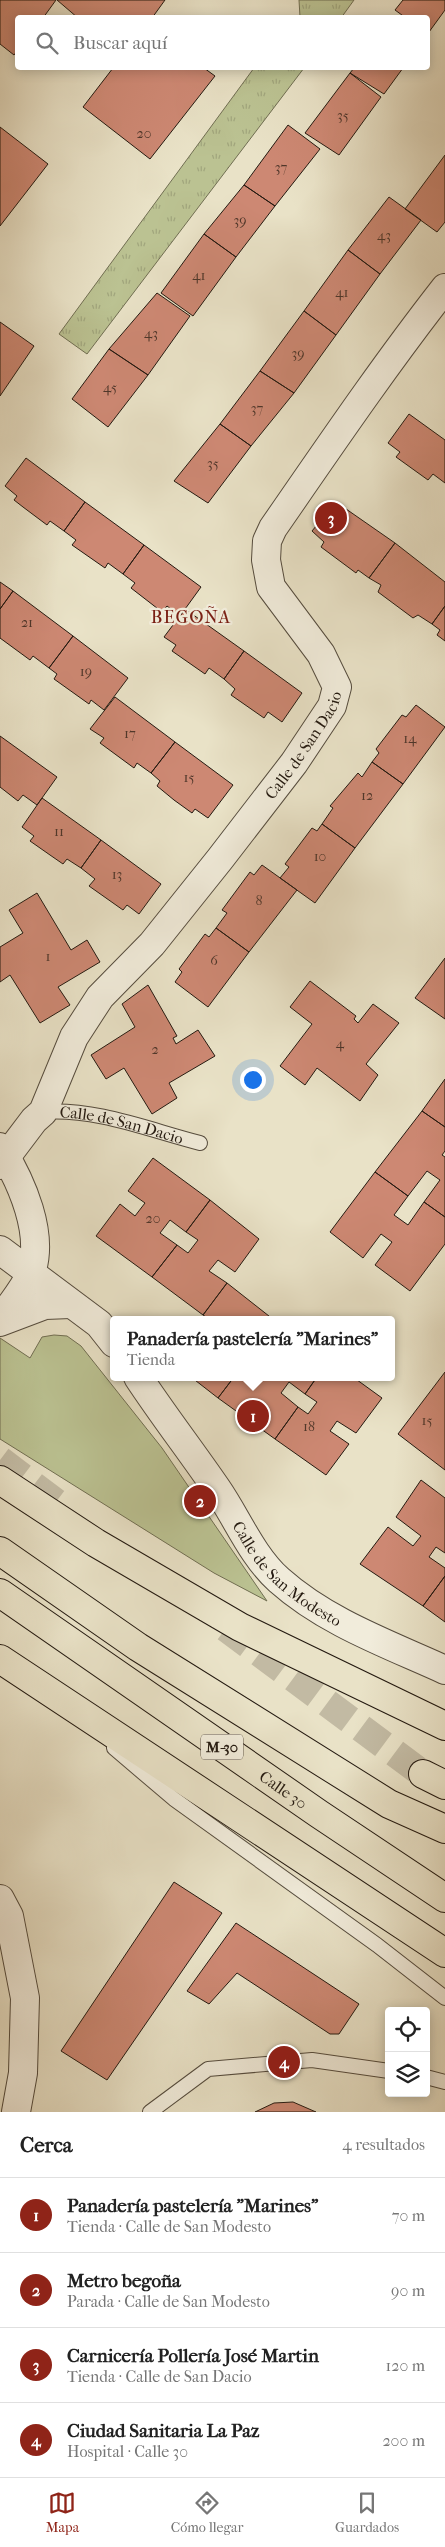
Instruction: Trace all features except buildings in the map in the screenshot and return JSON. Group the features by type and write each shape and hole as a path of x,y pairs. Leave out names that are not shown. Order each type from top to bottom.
{"highway":[{"path":"0,1480 96,1543 240,1627 445,1726"},
{"path":"0,1551 180,1673 389,1804 445,1829"},
{"name":"Calle 30","path":"0,1593 319,1814 445,1898"},
{"path":"0,1659 445,1953"}],"street":[{"name":"Calle de San Dacio","path":"2,1156 43,1112 74,1037 100,997 152,944 214,867 294,763 332,706 337,687 321,654 271,587 266,560 267,541 273,528 351,415 399,347 445,288"},
{"path":"0,1321 30,1275 36,1240 29,1206 2,1156"},
{"path":"0,1250 30,1275 104,1328 110,1337"},
{"path":"0,1321 45,1305 70,1304"},
{"name":"Calle de San Modesto","path":"141,1381 218,1490 251,1544 277,1578 303,1600 341,1623 445,1670"},
{"path":"0,1899 9,1916 25,1998 23,2073 16,2112"}],"lane":[{"name":"Calle de San Dacio","path":"43,1112 67,1110 110,1118 200,1142"},
{"path":"48,1692 174,1799 377,1945 445,1998"},
{"path":"150,2112 208,2069 312,2060 385,2069"},
{"path":"430,2078 445,2082"}],"green space":[{"path":"299,0 354,0 343,15 300,15"},
{"path":"253,70 302,70 87,354 59,334"},
{"path":"54,1335 67,1336 81,1346 162,1448 267,1601 214,1573 0,1439 0,1338 30,1358 42,1337"}],"tunnel":[{"path":"0,1460 66,1510"},
{"path":"226,1628 423,1774"}],"place":[{"name":"Carnicería Pollería José Martin","path":"331,518"},
{"name":"Panadería pastelería \"Marines\"","path":"253,1416"},
{"name":"Metro begoña","path":"200,1501"},
{"name":"Ciudad Sanitaria La Paz","path":"284,2062"}],"district":[{"name":"BEGOÑA","path":"191,617"}]}
